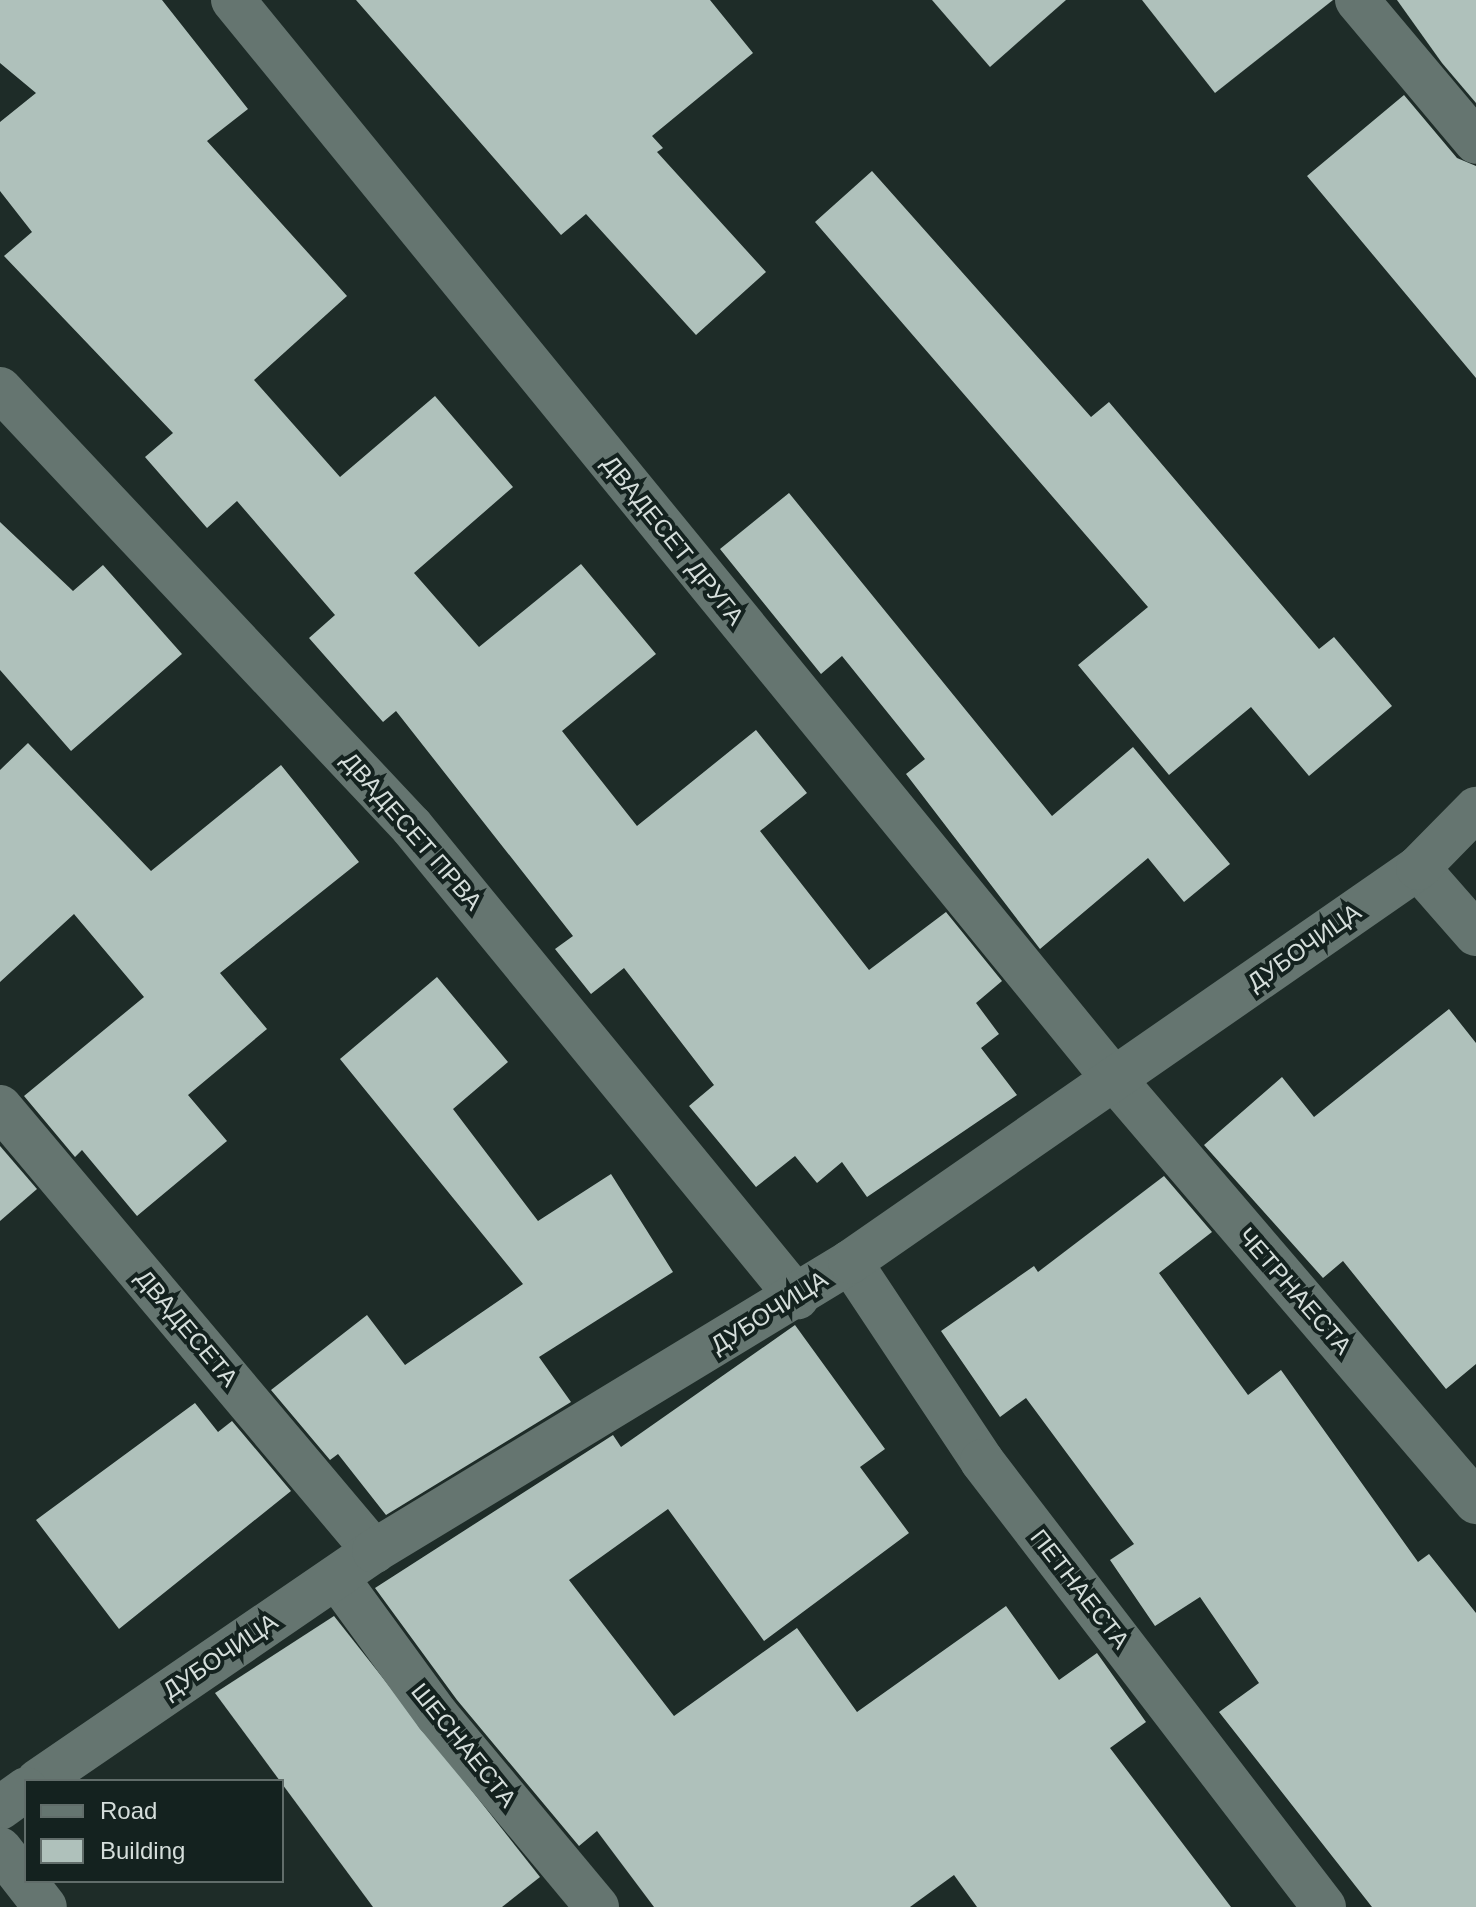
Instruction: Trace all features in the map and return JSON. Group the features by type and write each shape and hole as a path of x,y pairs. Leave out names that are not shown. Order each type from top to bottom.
{"street":[{"name":"ДВАДЕСЕТ ДРУГА","path":"233,0 1114,1079"},
{"path":"1357,0 1476,142"},
{"name":"ДВАДЕСЕТ ПРВА","path":"0,389 412,827 797,1297"},
{"name":"ДУБОЧИЦА","path":"41,1779 374,1551 797,1297 850,1262 1418,868 1476,809"},
{"path":"1418,868 1476,934"},
{"name":"ЧЕТРНАЕСТА","path":"1114,1079 1476,1502"},
{"name":"ДВАДЕСЕТА","path":"0,1107 374,1551"},
{"name":"ПЕТНАЕСТА","path":"850,1262 982,1461 1324,1907"},
{"name":"ШЕСНАЕСТА","path":"337,1578 437,1715 597,1907"},
{"path":"0,1808 24,1790"},
{"path":"0,1849 24,1880"},
{"path":"26,1883 45,1907"}],"building":[{"path":"0,0 162,0 248,109 207,141 347,296 254,380 340,477 435,396 513,487 414,573 479,647 581,564 656,654 562,731 637,826 756,730 807,793 760,831 869,970 946,912 1002,981 976,1003 999,1034 981,1048 1017,1095 867,1197 842,1162 817,1183 795,1156 756,1187 689,1106 714,1085 624,968 591,994 555,949 573,936 396,711 383,722 309,638 335,615 237,501 207,528 145,457 173,433 4,256 32,232 0,191 0,122 36,93 0,63"},
{"path":"356,0 710,0 753,53 652,136 663,148 657,152 766,272 696,335 586,214 561,235"},
{"path":"932,0 1066,0 990,67"},
{"path":"1142,0 1333,0 1215,93"},
{"path":"1397,0 1476,0 1476,103 1442,63"},
{"path":"1404,95 1457,158 1476,166 1476,378 1307,176"},
{"path":"872,171 1091,417 1109,402 1319,649 1334,637 1392,706 1309,776 1251,707 1169,775 1078,665 1148,607 815,222"},
{"path":"789,493 1052,816 1133,747 1230,864 1184,902 1148,858 1040,949 906,774 925,759 842,656 821,674 720,549"},
{"path":"0,522 73,591 103,565 182,654 71,751 0,670"},
{"path":"28,743 151,871 281,765 359,862 220,973 267,1029 188,1095 227,1141 137,1216 82,1150 75,1157 24,1096 144,997 74,914 0,982 0,770"},
{"path":"437,977 508,1062 453,1109 538,1221 611,1174 673,1272 539,1357 571,1402 386,1515 338,1454 330,1460 271,1390 367,1315 405,1365 523,1284 340,1059"},
{"path":"1449,1009 1476,1043 1476,1364 1446,1389 1343,1261 1323,1278 1204,1145 1282,1077 1314,1117"},
{"path":"0,1146 37,1189 0,1221"},
{"path":"1164,1176 1212,1232 1159,1273 1248,1395 1281,1370 1418,1562 1429,1554 1476,1613 1476,1907 1372,1907 1219,1712 1259,1683 1200,1597 1155,1626 1110,1560 1134,1544 1026,1398 1000,1417 941,1331 1034,1266 1038,1272"},
{"path":"795,1325 885,1449 860,1467 909,1533 764,1641 668,1509 569,1580 674,1716 797,1628 857,1712 1006,1606 1059,1680 1097,1653 1146,1722 1110,1748 1231,1907 977,1907 954,1875 910,1907 654,1907 597,1831 579,1846 457,1700 375,1588 613,1435 621,1447"},
{"path":"195,1403 218,1432 232,1421 291,1491 119,1629 36,1520"},
{"path":"334,1616 540,1877 502,1907 373,1907 284,1786 284,1779 278,1779 215,1693"}]}
